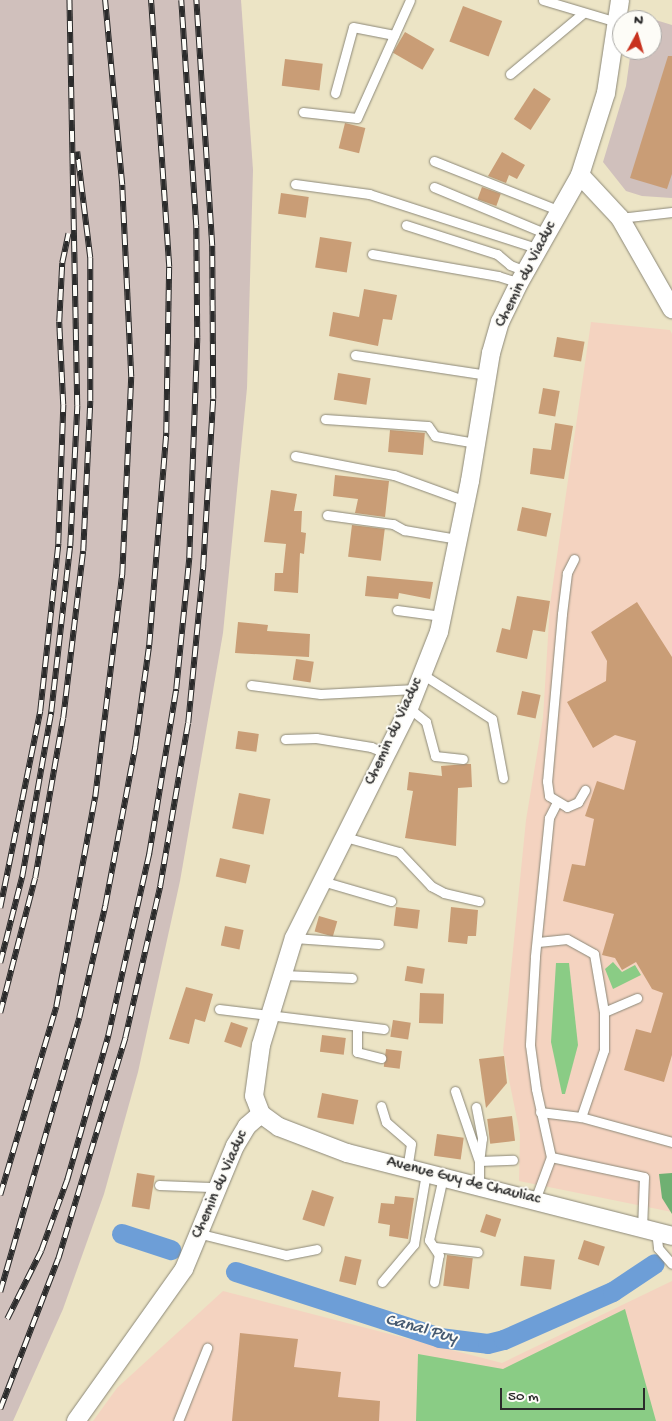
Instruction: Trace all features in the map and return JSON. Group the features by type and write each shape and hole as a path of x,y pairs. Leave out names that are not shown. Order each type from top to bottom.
{"street":[{"name":"Chemin du Viaduc","path":"76,1421 184,1269 218,1192 235,1146 247,1126 260,1114 254,1096 260,1045 271,1016 294,938 321,880 345,837 409,708 419,681 442,616 466,501 487,375 500,322 580,175 606,93 612,50"},
{"path":"580,175 620,218 672,309"},
{"name":"Avenue Guy de Chauliac","path":"260,1114 279,1128 305,1139 407,1168 660,1232"}],"lane":[{"path":"303,112 357,118 410,0"},
{"path":"543,0 582,14 612,21"},
{"path":"510,74 582,14"},
{"path":"335,94 353,27 394,34"},
{"path":"434,161 560,210"},
{"path":"295,184 369,194 543,241"},
{"path":"434,187 543,241"},
{"path":"620,218 672,212"},
{"path":"406,225 497,254 523,277"},
{"path":"372,254 498,276 523,277"},
{"path":"355,355 487,375"},
{"path":"325,418 428,426 435,436 476,443"},
{"path":"295,456 394,475 466,501"},
{"path":"328,515 393,524 404,530 458,539"},
{"path":"574,559 567,573 562,607 547,781 549,796 568,806 578,802 585,790"},
{"path":"398,610 442,616"},
{"path":"250,685 320,694 419,681 492,719 503,778"},
{"path":"409,708 426,722 435,756 463,759"},
{"path":"284,739 316,738 371,747 386,753"},
{"path":"534,1200 550,1157 540,1112 530,1045 549,818 558,802"},
{"path":"345,837 399,852 431,886 444,893 479,901"},
{"path":"321,880 391,901"},
{"path":"294,938 378,944"},
{"path":"538,942 567,939 594,954 604,1012 604,1050 581,1116"},
{"path":"284,975 352,978"},
{"path":"604,1012 636,998"},
{"path":"219,1009 384,1029"},
{"path":"357,1026 357,1052 380,1058"},
{"path":"455,1091 479,1161"},
{"path":"380,1106 386,1122 411,1144 407,1168"},
{"path":"476,1106 482,1138 479,1161 479,1186"},
{"path":"540,1112 581,1116 672,1142"},
{"path":"550,1157 644,1177 660,1232 658,1248 672,1264"},
{"path":"479,1161 513,1160"},
{"path":"434,1282 439,1255 429,1240 435,1175"},
{"path":"382,1282 414,1244 435,1175"},
{"path":"159,1185 210,1187 218,1192"},
{"path":"198,1240 286,1255 316,1249"},
{"path":"435,1247 478,1252"},
{"path":"178,1421 207,1348"}],"shaded area":[{"path":"0,0 241,0 253,170 247,388 223,633 180,881 138,1072 104,1194 63,1309 13,1421 0,1421"},
{"path":"662,22 672,25 672,198 642,196 626,191 603,162 626,86 630,60 662,60"},
{"path":"591,322 670,330 672,334 672,1212 519,1181 520,1134 503,1050 526,820 543,718 550,604"},
{"path":"672,1281 672,1421 93,1421 117,1388 223,1291 502,1363"}],"green space":[{"path":"613,962 622,972 635,965 641,975 613,989 605,969"},
{"path":"556,963 569,963 578,1045 565,1094 562,1094 551,1042"},
{"path":"672,1173 672,1214 662,1198 659,1174"},
{"path":"625,1309 656,1421 416,1421 418,1354 503,1369"}],"building":[{"path":"463,6 502,21 489,57 449,41"},
{"path":"405,32 434,49 422,70 393,53"},
{"path":"668,56 672,56 672,174 667,189 630,178"},
{"path":"285,59 323,64 319,90 282,86"},
{"path":"534,88 551,99 531,130 514,119"},
{"path":"345,123 365,128 359,153 339,148"},
{"path":"502,152 525,165 517,179 509,175 506,183 488,176"},
{"path":"482,187 501,194 496,206 478,199"},
{"path":"281,193 309,197 306,218 278,214"},
{"path":"320,237 352,242 347,273 315,268"},
{"path":"364,289 397,295 392,320 383,319 378,346 329,336 333,312 359,317"},
{"path":"557,337 585,342 581,362 554,357"},
{"path":"338,373 371,378 366,405 334,400"},
{"path":"543,388 560,391 555,417 538,414"},
{"path":"555,423 573,426 564,479 530,474 533,448 551,450"},
{"path":"390,430 425,433 423,455 388,452"},
{"path":"335,475 389,481 385,517 355,513 358,499 333,496"},
{"path":"271,490 297,494 294,511 302,511 301,532 306,533 304,554 300,553 298,593 274,591 275,573 283,573 286,544 264,542"},
{"path":"522,507 551,513 546,537 517,530"},
{"path":"352,525 385,529 381,561 348,557"},
{"path":"367,576 433,582 430,599 399,593 398,599 365,596"},
{"path":"517,596 550,601 545,632 533,630 527,659 496,652 502,628 510,630"},
{"path":"637,602 672,657 672,1055 664,1082 624,1070 636,1029 651,1033 663,993 652,989 636,962 622,970 615,958 602,955 614,914 563,901 572,864 585,866 594,819 585,816 597,781 624,790 636,741 615,735 593,748 567,702 606,681 607,661 591,632"},
{"path":"238,622 268,625 267,631 310,634 309,657 235,653"},
{"path":"296,659 314,662 310,683 293,680"},
{"path":"522,691 541,695 536,718 517,714"},
{"path":"238,731 259,734 256,752 235,749"},
{"path":"471,764 472,787 458,788 456,846 405,838 413,791 407,790 409,772 442,776 441,766"},
{"path":"239,793 270,799 264,834 232,828"},
{"path":"220,858 250,865 246,883 216,877"},
{"path":"396,907 420,910 418,929 394,926"},
{"path":"451,907 478,910 476,936 468,936 467,944 448,942"},
{"path":"319,916 337,921 333,937 315,931"},
{"path":"225,926 244,930 239,950 221,946"},
{"path":"407,966 425,969 422,984 405,981"},
{"path":"186,987 213,994 205,1022 195,1019 189,1044 169,1039"},
{"path":"420,993 444,994 443,1024 419,1023"},
{"path":"393,1020 411,1023 408,1040 390,1037"},
{"path":"231,1022 248,1028 241,1048 224,1042"},
{"path":"322,1035 346,1038 344,1055 320,1052"},
{"path":"386,1049 402,1051 400,1069 384,1067"},
{"path":"504,1056 507,1083 486,1108 479,1059"},
{"path":"322,1093 358,1100 354,1125 317,1118"},
{"path":"512,1116 515,1141 490,1144 487,1119"},
{"path":"437,1134 464,1138 461,1160 434,1156"},
{"path":"137,1173 155,1176 149,1209 132,1207"},
{"path":"312,1190 334,1197 324,1227 302,1219"},
{"path":"395,1196 414,1198 408,1239 389,1236 390,1225 378,1223 381,1203 394,1204"},
{"path":"486,1214 501,1219 495,1237 480,1232"},
{"path":"584,1240 605,1247 599,1266 578,1259"},
{"path":"447,1255 473,1258 469,1289 443,1286"},
{"path":"345,1256 362,1260 356,1285 339,1281"},
{"path":"524,1256 555,1260 551,1290 520,1286"},
{"path":"240,1333 298,1339 294,1367 341,1372 338,1397 380,1401 379,1421 232,1421"}],"waterway":[{"name":"Canal Puy","path":"122,1234 171,1250"},
{"name":"Canal Puy","path":"236,1272 440,1338 488,1344 504,1340 613,1292 655,1264"}],"railway":[{"path":"0,963 22,877 51,712 70,546 77,406 69,0"},
{"path":"0,1195 56,1007 95,797 122,575 131,377 122,185 105,0"},
{"path":"0,1292 79,1018 105,906 135,747 149,645 166,433 169,267 151,0"},
{"path":"7,1319 41,1251 67,1180 108,1036 149,854 176,689 189,558 197,338 196,226 181,0"},
{"path":"0,1409 58,1259 125,1038 160,886 188,723 203,566 213,399 212,246 196,0"},
{"path":"0,1013 35,878 63,718 83,551 90,401 90,258 77,152"},
{"path":"0,908 40,711 58,544 63,405 59,322 62,263 68,234"}]}
